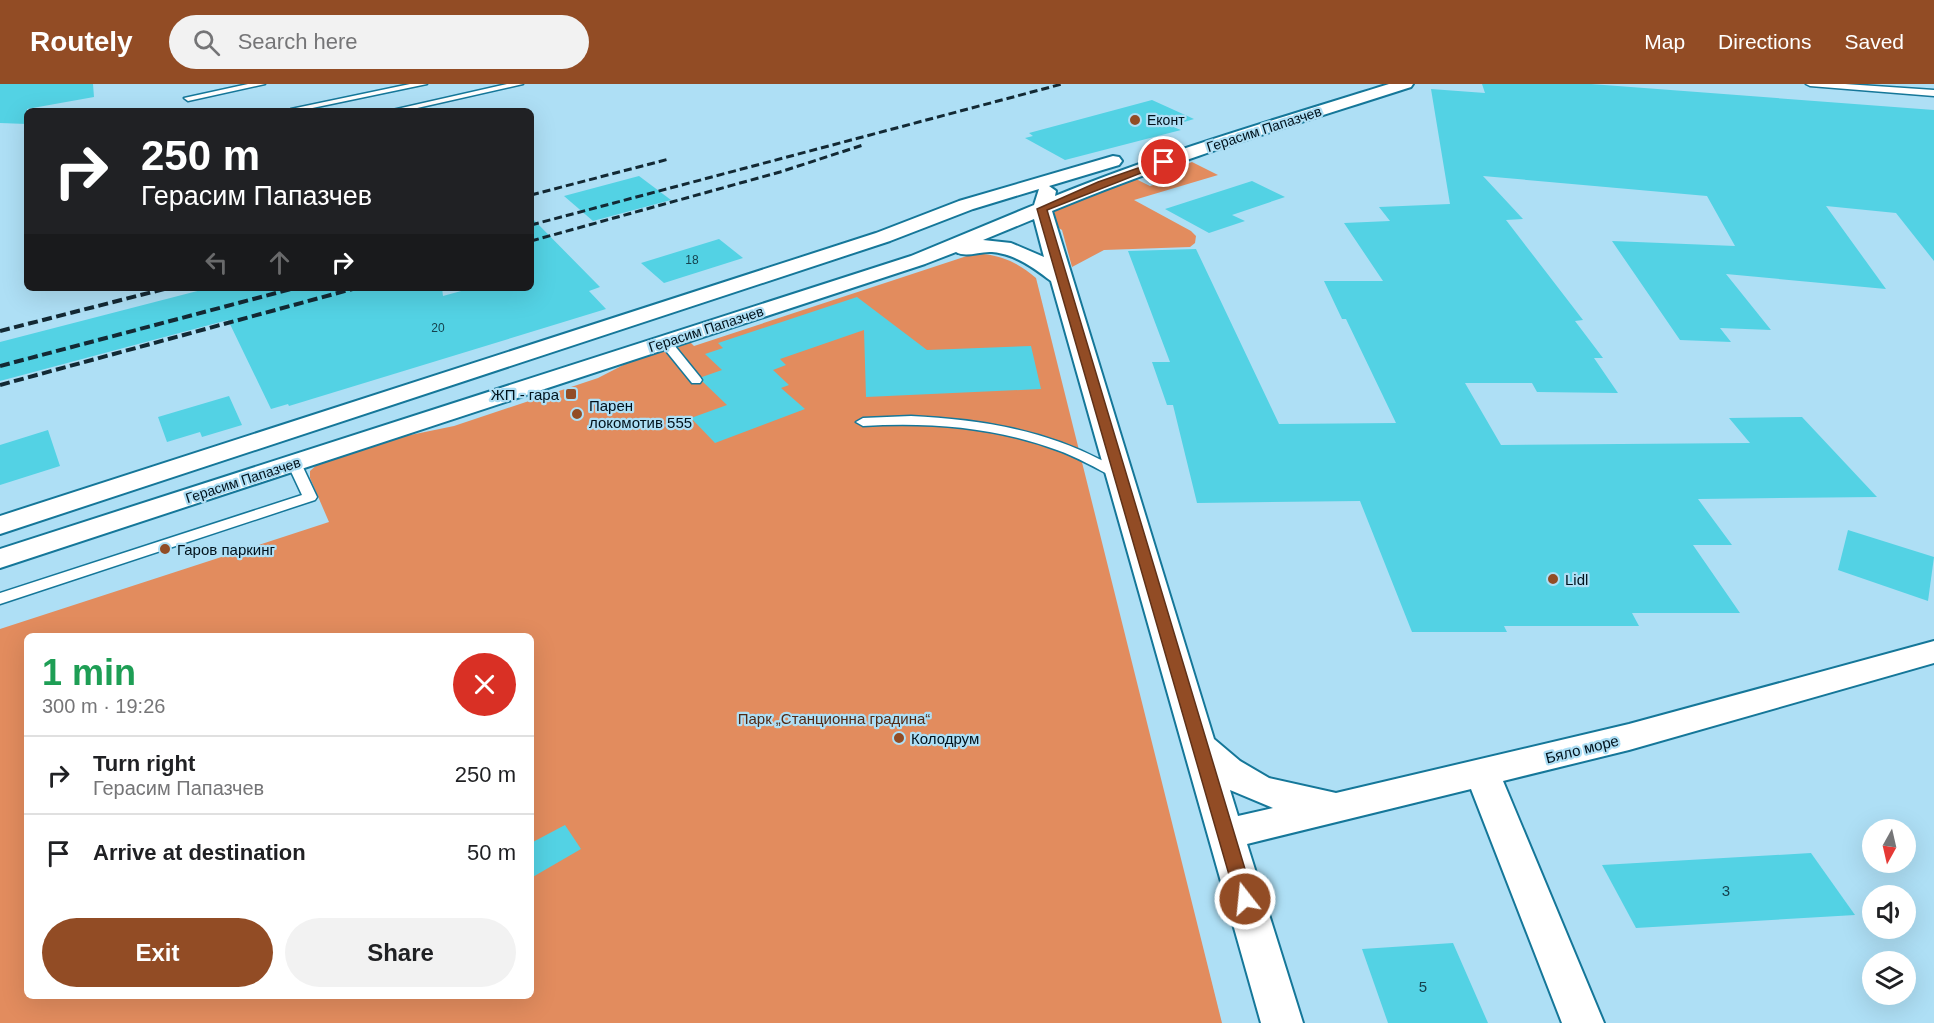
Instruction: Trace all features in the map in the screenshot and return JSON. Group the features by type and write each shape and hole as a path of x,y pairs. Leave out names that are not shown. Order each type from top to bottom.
{"street":[{"name":"Герасим Папазчев","path":"0,525 883,237 966,206 1370,84"},
{"name":"Герасим Папазчев","path":"0,559 918,260 1101,184 1228,140 1405,84"},
{"path":"1206,132 1228,140"},
{"path":"1058,178 1045,193 1042,209 1047,233 1282,1023"},
{"path":"883,237 982,220 1015,221 1047,233"},
{"path":"918,260 982,244 1015,250 1035,259 1061,279"},
{"name":"Бяло море","path":"1226,834 1629,737 1934,652"},
{"path":"1200,746 1234,777 1272,795 1343,806"},
{"path":"1482,773 1583,1023"}],"lane":[{"path":"188,98 261,84"},
{"path":"359,84 367,95"},
{"path":"300,108 423,84"},
{"path":"406,108 519,84"},
{"path":"1810,84 1934,93"},
{"path":"666,342 696,380"},
{"path":"863,422 902,419 980,426 1054,444 1120,475"},
{"path":"0,599 310,497 294,463"}],"green space":[{"path":"1192,162 1218,175 1134,200 1191,231 1196,236 1195,243 1190,247 1104,250 1072,267 1062,230 1049,222 1051,212 1063,203 1136,179 1150,186 1178,177 1169,171"},
{"name":"Парк „Станционна градина“","path":"976,253 1008,260 1036,278 1222,1023 0,1023 0,629 329,522 310,478 310,471 320,462 391,439 454,426 598,378 633,360 690,342 694,346"}],"building":[{"path":"0,84 93,84 94,97 24,108 24,124 0,123"},
{"path":"1482,84 1591,84 1934,110 1934,261 1896,213 1826,206 1886,289 1726,274 1771,330 1720,328 1731,342 1680,340 1612,241 1735,246 1707,196 1483,176 1523,219 1506,220 1583,320 1575,321 1603,358 1594,358 1618,393 1537,392 1532,383 1465,383 1501,445 1750,443 1729,418 1802,417 1877,497 1698,499 1732,545 1693,545 1740,613 1632,613 1639,626 1504,626 1507,632 1412,632 1360,501 1197,503 1173,405 1167,405 1152,362 1170,362 1128,251 1196,249 1279,424 1396,423 1346,319 1342,319 1324,281 1383,281 1344,223 1390,221 1379,207 1450,204 1431,89 1485,93"},
{"path":"1152,100 1194,119 1171,126 1181,130 1065,160 1025,138 1033,136 1029,133"},
{"path":"639,176 671,200 593,221 564,196"},
{"path":"1252,181 1285,197 1232,215 1245,221 1209,233 1165,209"},
{"path":"534,220 600,287 589,291 606,309 289,406 288,404 271,409 228,320 0,381 0,342 197,291 442,291 443,296 461,291 534,291"},
{"path":"719,239 743,258 664,283 641,263"},
{"path":"857,297 927,350 1031,346 1041,389 866,397 864,330 780,359 786,365 773,370 789,385 781,388 805,409 715,443 691,418 727,405 703,382 702,377 722,370 705,354 723,348 718,343"},
{"path":"229,396 242,425 202,437 200,432 167,442 158,417"},
{"path":"48,430 60,466 0,485 0,445"},
{"path":"1848,530 1934,557 1928,601 1838,570"},
{"path":"565,825 581,849 534,876 534,841"},
{"path":"1811,853 1855,915 1636,928 1602,865"},
{"path":"1453,943 1488,1023 1388,1023 1362,949"}],"railway":[{"path":"534,224 1062,84"},
{"path":"534,240 780,172 863,145"},
{"path":"534,194 669,159"},
{"path":"0,331 156,291"},
{"path":"0,366 284,291"},
{"path":"0,385 345,291"}],"place":[{"name":"Еконт","path":"1135,120"},
{"name":"ЖП - гара","path":"571,394"},
{"name":"Парен локомотив 555","path":"577,414"},
{"name":"Гаров паркинг","path":"165,549"},
{"name":"Lidl","path":"1553,579"},
{"name":"Колодрум","path":"899,738"}],"route":[{"path":"1164,162 1101,184 1042,209 1056,264 1245,899"}]}
